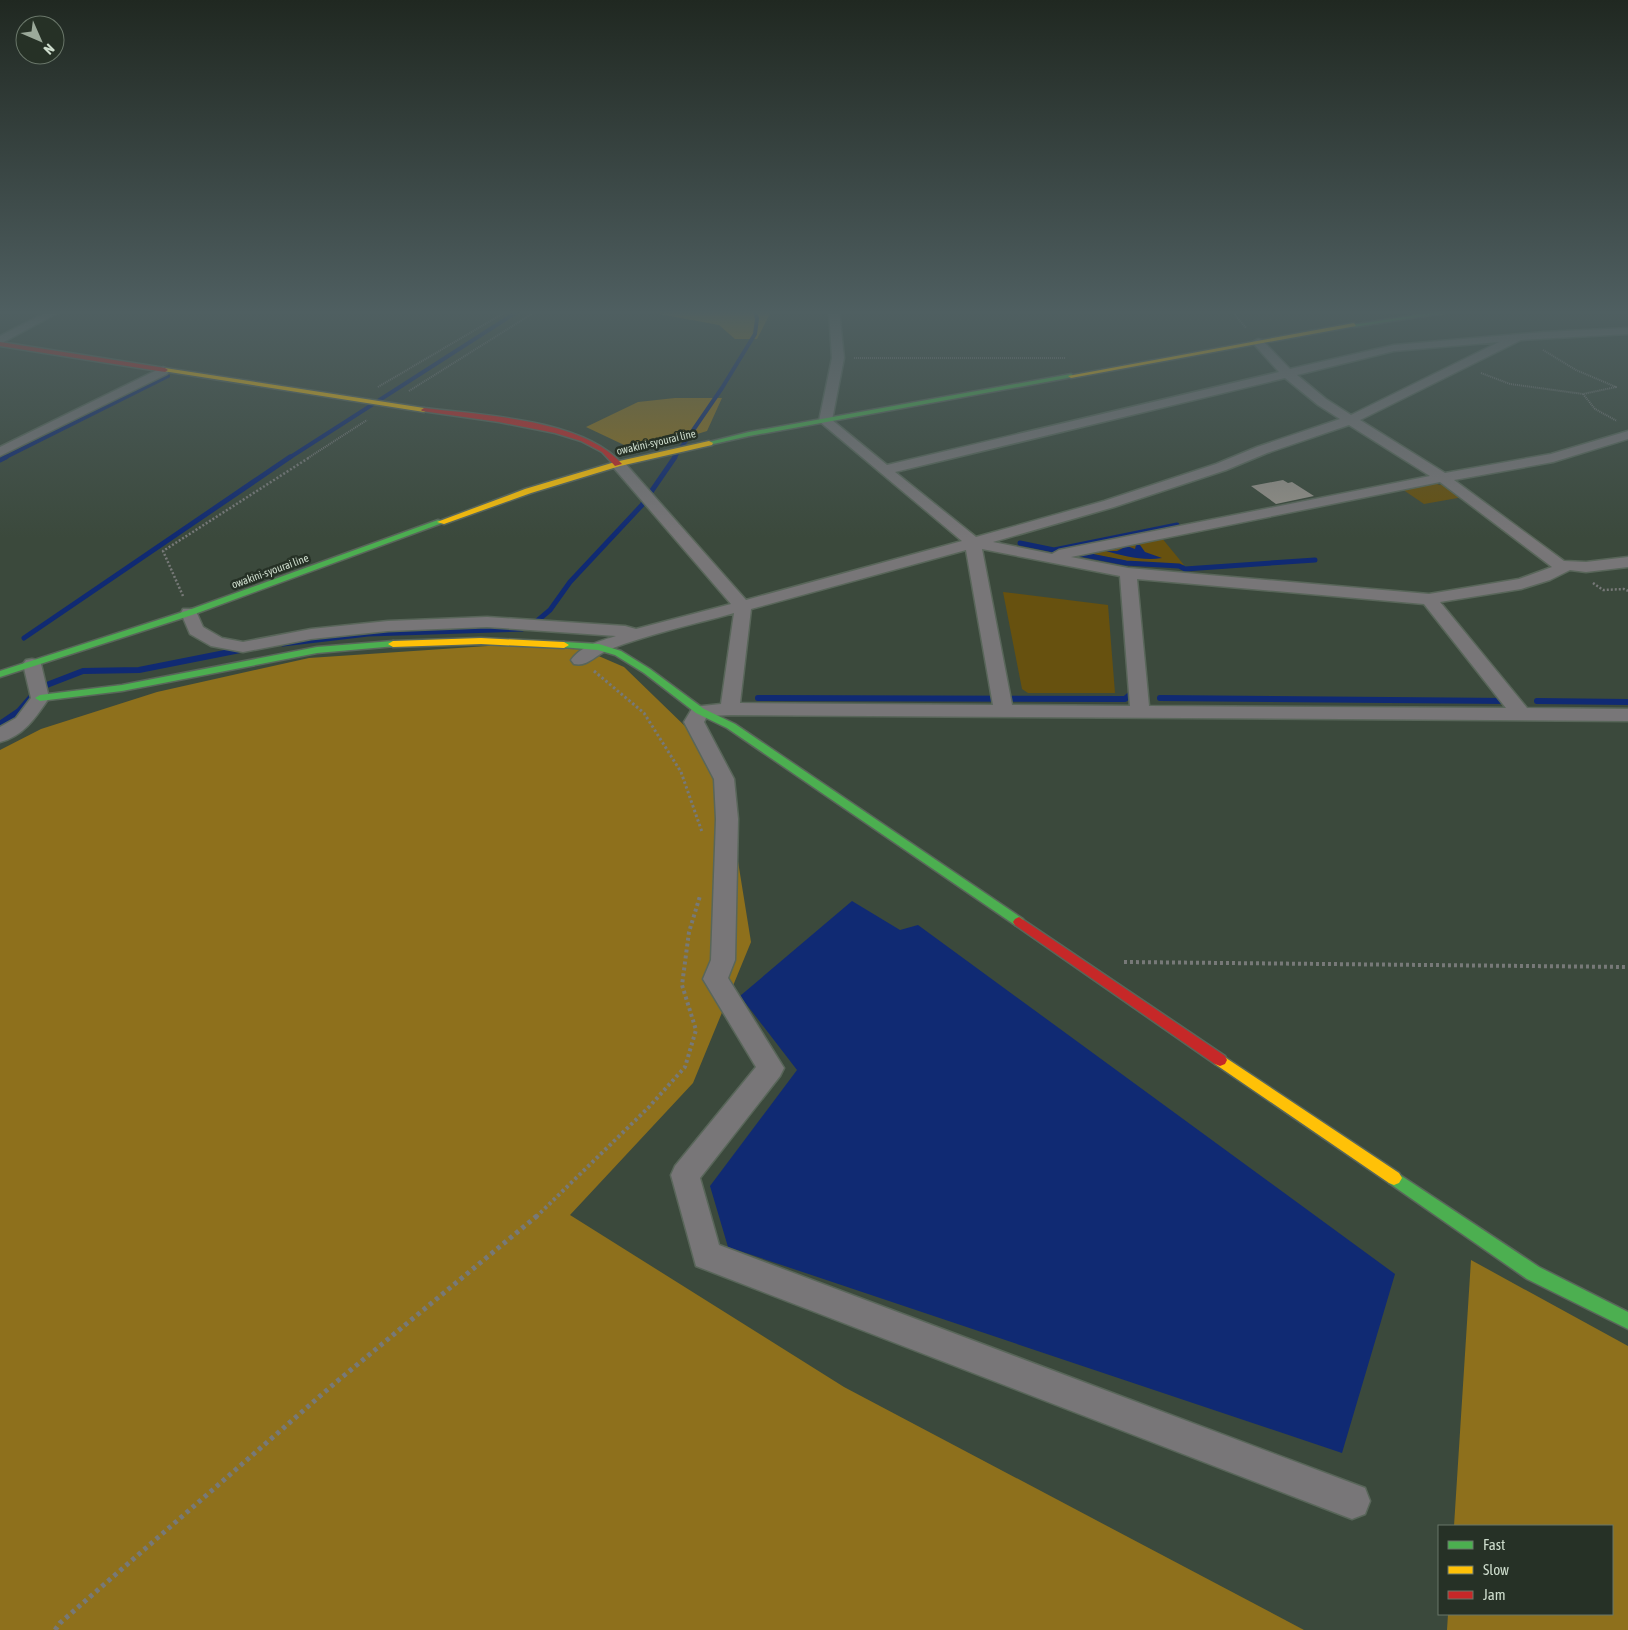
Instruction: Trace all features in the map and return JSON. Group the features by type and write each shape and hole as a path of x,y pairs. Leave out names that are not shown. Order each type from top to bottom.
{"street":[{"path":"0,452 133,386"},
{"path":"263,386 538,426 570,434 612,455 743,607 730,709"},
{"path":"832,386 825,421 973,543 1128,572 1429,599 1521,584 1544,577 1568,565 1586,567 1628,562"},
{"name":"owakini-syourai line","path":"0,674 189,614 528,491 618,464 749,434 1016,386"},
{"path":"884,470 1233,386"},
{"path":"1303,386 1322,402 1443,478 1562,567"},
{"path":"580,660 600,647 635,636 973,543 1221,467 1262,450 1350,420 1418,386"},
{"path":"1048,557 1407,484 1553,458 1625,438"},
{"path":"973,543 1004,711"},
{"path":"1128,572 1140,711"},
{"path":"1429,599 1522,714"},
{"path":"189,614 196,630 217,642 243,646 280,638 388,626 487,622 625,631 635,636"},
{"path":"0,736 22,722 40,698 131,686 317,650 397,644 481,641 600,647 618,653 647,671 700,711 731,726 1533,1273 1628,1320"},
{"path":"32,664 40,698"},
{"path":"700,711 730,709 1628,715"},
{"path":"700,711 694,722 724,779 727,819 723,960 715,979 771,1068 685,1174 707,1255 1352,1500"}],"path":[{"path":"356,400 380,386"},
{"path":"388,405 418,386"},
{"path":"1525,386 1582,394 1616,388 1613,386"},
{"path":"1582,394 1595,409 1620,422"},
{"path":"189,614 163,551 367,420"},
{"path":"580,660 644,713 681,772 702,833"},
{"path":"55,1630 60,1623 335,1383 536,1217 648,1108 685,1067 696,1030 682,985 689,932 701,890"},
{"path":"1117,962 1628,967"}],"shaded area":[{"path":"675,398 722,398 707,431 639,452 586,427 638,402"},
{"path":"1433,481 1439,485 1449,483 1469,496 1424,504 1399,487"},
{"path":"1161,537 1184,565 1127,561 1081,552"},
{"path":"1003,592 1108,605 1115,693 1028,693 1022,689"},
{"path":"564,641 624,667 722,762 751,942 693,1083 570,1215 844,1387 1304,1630 0,1630 0,750 41,729 157,692 309,658"},
{"path":"1471,1260 1628,1346 1628,1630 1447,1630 1448,1615 1613,1615 1613,1525 1454,1525"}],"water":[{"path":"1136,545 1140,545 1145,552 1162,558 1141,558 1106,551 1117,551 1127,546 1135,549"},
{"path":"852,901 900,930 918,925 1395,1274 1342,1453 728,1247 710,1186 797,1070 740,996"}],"building":[{"path":"1283,480 1288,483 1292,482 1314,496 1276,504 1251,486"}],"waterway":[{"path":"0,460 148,386"},
{"path":"289,458 401,386"},
{"path":"674,458 723,386"},
{"path":"24,638 290,457"},
{"path":"283,644 368,634 522,629 537,621 550,610 570,582 642,505 675,457"},
{"path":"1020,543 1054,550 1177,525"},
{"path":"1080,554 1126,563 1179,566 1185,569 1315,560"},
{"path":"0,724 19,711 39,688 83,671 139,670 245,649 243,649"},
{"path":"758,698 1125,699 1133,692 1133,688"},
{"path":"1160,698 1507,701"},
{"path":"1537,701 1628,702"}],"traffic: fast":[{"path":"709,443 749,434 1015,386"},
{"path":"0,674 189,613 441,522"},
{"path":"40,698 122,688 317,650 393,644"},
{"path":"564,645 599,647 618,653 647,671 700,711 731,726 1019,922"},
{"path":"1394,1178 1533,1273 1628,1321"}],"traffic: slow":[{"path":"269,386 424,410"},
{"path":"441,522 528,491 618,464 709,443"},
{"path":"393,644 481,641 564,645"},
{"path":"1220,1060 1394,1178"}],"traffic: jam":[{"path":"424,410 499,420 557,431 604,450 618,464"},
{"path":"1019,922 1220,1060"}]}
